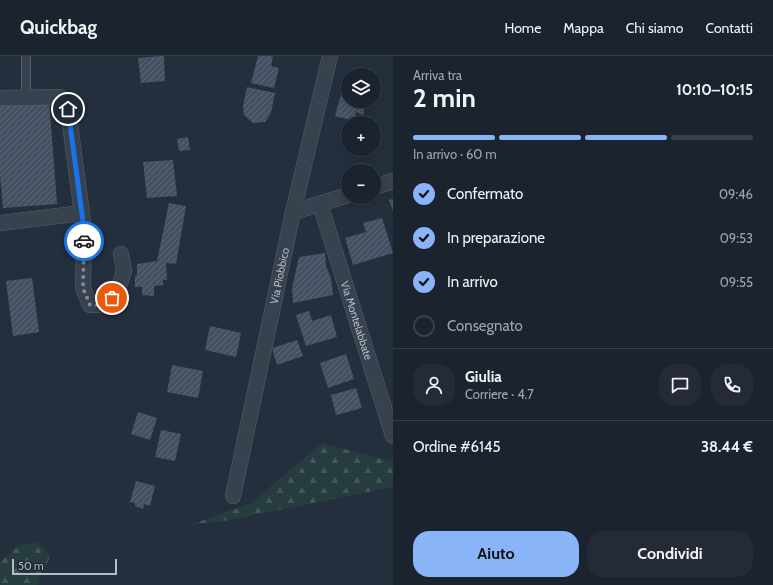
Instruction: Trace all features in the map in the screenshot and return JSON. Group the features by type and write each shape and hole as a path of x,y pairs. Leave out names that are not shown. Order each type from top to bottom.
{"street":[{"name":"Via Piobbico","path":"233,496 294,212 330,56"},
{"path":"0,98 60,97 68,109 84,229 83,288 90,305 107,305 117,292 124,271 121,254"},
{"path":"381,185 393,181"},
{"path":"294,212 341,197"},
{"name":"Via Montelabbate","path":"320,204 393,436"},
{"path":"0,223 82,213"}],"lane":[{"path":"26,56 26,98"}],"green space":[{"path":"322,443 393,462 393,487 224,521 190,525 251,503"},
{"path":"36,542 51,555 41,575 38,585 0,585 0,562 18,546"}],"building":[{"path":"164,56 165,81 141,83 138,58"},
{"path":"258,56 273,56 271,66 279,68 274,88 251,83"},
{"path":"247,87 275,93 271,113 265,122 253,123 244,115 243,106"},
{"path":"341,94 341,108 365,108 363,115 356,112 355,116 341,116 341,118 335,116"},
{"path":"49,100 57,204 3,208 0,175 0,104"},
{"path":"188,137 190,150 179,151 177,139"},
{"path":"173,160 177,196 147,198 143,162"},
{"path":"393,199 393,211 389,200"},
{"path":"169,203 186,206 176,264 166,263 167,280 163,280 163,285 154,286 154,296 142,295 142,287 135,287 137,264 157,261"},
{"path":"382,218 393,253 353,265 345,238 366,232 363,223"},
{"path":"325,253 326,266 331,278 333,295 293,303 292,288 299,257"},
{"path":"32,278 39,332 13,336 6,281"},
{"path":"309,311 312,321 331,315 337,337 306,346 296,315"},
{"path":"210,326 241,333 236,357 205,350"},
{"path":"297,340 303,356 277,365 272,348"},
{"path":"346,354 354,379 328,388 320,363"},
{"path":"172,365 203,371 198,398 167,392"},
{"path":"356,388 362,408 336,415 331,395"},
{"path":"138,412 157,418 150,440 131,434"},
{"path":"161,430 181,434 175,461 155,457"},
{"path":"136,481 155,486 150,506 144,504 143,509 135,506 135,503 130,502"}],"way so far":[{"path":"84,241 83,288 90,305 107,305 112,298"}],"route":[{"path":"68,109 84,229 84,241"}]}
